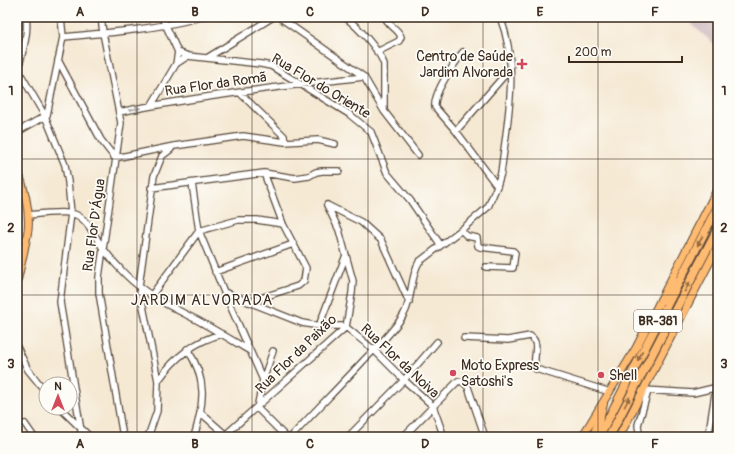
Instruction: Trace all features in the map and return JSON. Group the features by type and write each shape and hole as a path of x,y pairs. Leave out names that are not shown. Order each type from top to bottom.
{"highway":[{"name":"BR-381","path":"599,437 718,206"},
{"name":"BR-381","path":"609,437 718,228"},
{"path":"661,300 687,265"},
{"path":"594,437 603,404"}],"main road":[{"path":"17,169 28,215 28,229 17,282"},
{"path":"582,437 636,348 718,188"},
{"path":"619,437 646,390 718,246"}],"street":[{"path":"26,17 26,36 17,69 45,116 64,165 71,197 71,213 60,302 82,428 82,437"},
{"path":"17,132 47,115 64,37 61,17"},
{"name":"Rua Flor D'Água","path":"101,17 121,123 99,277 99,293 122,437"},
{"path":"151,106 176,64 178,52 162,17"},
{"path":"64,37 166,24 202,17"},
{"path":"207,58 273,17"},
{"path":"279,17 364,77 384,111 418,155"},
{"path":"345,17 382,58 384,64 384,111"},
{"path":"377,52 399,41 401,37 400,34 386,21 385,17"},
{"path":"291,437 398,323 410,302 417,264 488,207 501,173 511,89 508,43 501,19 512,17"},
{"name":"Rua Flor do Oriente","path":"178,52 188,56 271,66 349,114 372,132 387,173 410,200 440,244"},
{"path":"463,52 452,67 434,104 436,109 456,131 497,186"},
{"path":"176,64 188,56"},
{"path":"58,60 101,140 115,158 174,146 243,136 285,142 318,140 336,144"},
{"path":"456,131 510,69"},
{"name":"Rua Flor da Romã","path":"119,112 298,84 364,77"},
{"path":"240,93 284,136 285,142"},
{"path":"148,437 157,410 158,381 138,286 151,188 154,176 162,156 174,146"},
{"path":"151,188 264,173 295,178 309,176 316,172 322,171 339,172"},
{"path":"248,302 292,289 302,284 304,281 306,268 283,224 264,173"},
{"path":"192,183 199,231 263,380"},
{"name":"Rua Flor da Paixão","path":"224,436 257,408 346,326 353,288 352,277 339,230 326,205 361,222 380,240 410,302"},
{"path":"28,215 71,213 82,219 104,250 124,273 138,286 151,296 250,350"},
{"path":"151,296 199,231 238,220 257,220 283,224"},
{"path":"461,230 467,236 477,238 478,246 480,247 515,252 513,268 486,266"},
{"path":"216,272 293,244"},
{"path":"319,326 346,254"},
{"path":"224,292 302,323 319,326 346,326"},
{"name":"Rua Flor da Noiva","path":"346,326 374,350 433,406 444,437"},
{"path":"158,381 167,368 188,349 204,340 222,334"},
{"path":"464,338 508,340 530,336 535,339 536,344 534,365 536,369 610,392"},
{"path":"348,437 404,380 437,342"},
{"path":"17,346 19,357 38,382"},
{"path":"188,349 200,373 202,389 201,413 194,437"},
{"path":"273,351 263,380 257,408 286,437"},
{"path":"404,437 456,382 462,382 468,387 485,437"},
{"path":"644,437 639,433 638,425 646,390 693,393 717,388 709,432"},
{"path":"201,413 224,436"},
{"path":"69,416 90,437"},
{"path":"26,424 34,437"}],"shaded area":[{"path":"692,17 718,17 718,47 692,25"}],"place":[{"name":"Centro de Saúde Jardim Alvorada","path":"522,64"},
{"name":"Moto Express Satoshi's","path":"453,373"},
{"name":"Shell","path":"601,375"}],"district":[{"name":"JARDIM ALVORADA","path":"202,300"}]}
